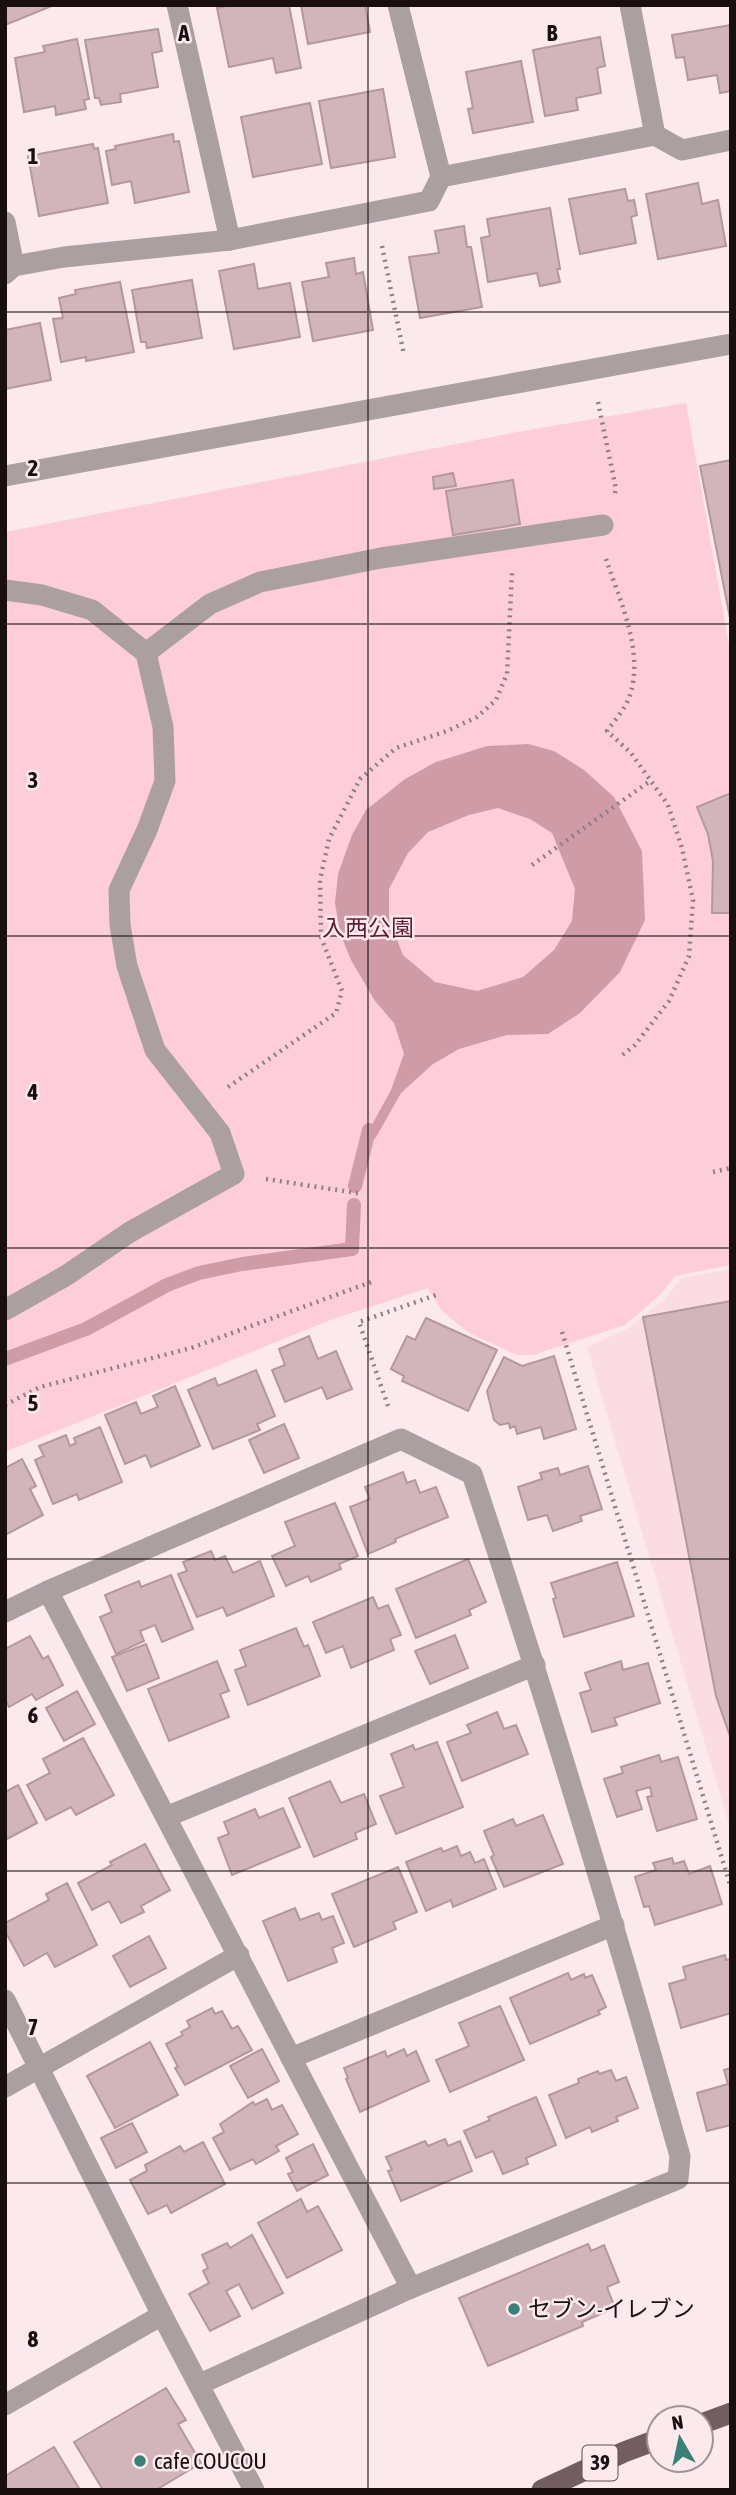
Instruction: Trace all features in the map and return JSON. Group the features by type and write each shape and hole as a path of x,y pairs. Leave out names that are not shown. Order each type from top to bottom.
{"main road":[{"name":"39","path":"542,2490 645,2444"}],"street":[{"path":"177,5 230,240"},
{"path":"5,222 10,270 64,257 230,240 429,201 441,177 398,5"},
{"path":"630,5 655,135"},
{"path":"441,177 655,135 682,150 731,140"},
{"path":"5,477 731,344"},
{"path":"146,653 210,604 260,582 316,569 514,536 603,525"},
{"path":"5,590 42,594 92,610 146,653 163,727 165,781 119,890 120,925 127,966 155,1050 219,1133 234,1174 131,1232 67,1275 5,1310"},
{"path":"5,1612 401,1439 472,1474 535,1665 614,1925 680,2156 678,2179 411,2288 201,2384"},
{"path":"48,1591 411,2288"},
{"path":"166,1816 535,1665"},
{"path":"291,2058 614,1925"},
{"path":"5,2087 239,1955"},
{"path":"5,2000 162,2315 201,2384 254,2490"},
{"path":"5,2405 162,2315"}],"path":[{"path":"375,211 404,355"},
{"path":"592,371 616,489 603,525 606,559 636,659 630,697 607,731 631,753 668,805 685,861 693,900 689,956 669,1001 635,1045 621,1056"},
{"path":"199,1107 336,1013 342,991 321,937 320,880 328,839 360,779 396,748 447,731 477,717 496,700 507,674 514,536"},
{"path":"532,865 650,781"},
{"path":"713,1172 731,1168"},
{"path":"234,1174 363,1194"},
{"path":"5,1405 40,1387 191,1348 374,1282"},
{"path":"401,1439 359,1322 439,1294"},
{"path":"562,1332 731,1888"}],"shaded area":[{"path":"528,744 554,751 584,770 614,797 642,851 645,920 620,972 580,1013 548,1034 507,1035 459,1049 433,1064 401,1093 375,1139 369,1130 391,1090 404,1054 394,1023 375,1001 351,960 340,933 335,903 338,874 352,835 366,810 405,779 436,762 487,746","holes":["498,808 530,819 552,833 575,889 572,921 554,950 523,977 477,991 435,982 403,955 389,919 389,889 408,853 428,832 469,815"]},
{"path":"731,1269 731,1831 587,1347 627,1329 664,1300 682,1278"}],"green space":[{"name":"入西公園","path":"686,403 731,656 731,1265 675,1276 660,1295 625,1325 533,1355 517,1355 469,1333 442,1311 428,1288 333,1319 5,1452 5,532 512,433"}],"building":[{"path":"5,5 54,5 5,25"},
{"path":"231,5 289,5 301,68 276,73 273,58 229,67 217,8"},
{"path":"301,5 365,5 370,32 308,44"},
{"path":"731,25 731,91 720,93 717,75 688,80 684,57 676,58 672,35"},
{"path":"158,29 162,51 152,53 158,87 120,94 121,102 101,105 99,98 95,98 85,40"},
{"path":"600,37 605,66 597,68 601,93 576,98 578,110 545,116 533,50"},
{"path":"77,39 89,99 84,100 86,109 56,115 55,106 24,112 15,58 45,52 43,46"},
{"path":"521,61 533,122 473,133 468,109 473,108 466,72"},
{"path":"383,89 395,157 331,168 319,101"},
{"path":"310,103 322,164 253,177 241,117"},
{"path":"173,134 174,142 179,141 189,192 135,203 131,181 112,185 106,151 116,149 115,146"},
{"path":"93,144 94,149 98,148 108,203 39,216 28,156"},
{"path":"698,183 702,204 718,200 726,246 658,259 646,194"},
{"path":"625,189 628,201 634,200 637,215 631,217 636,243 580,254 569,199"},
{"path":"550,208 560,282 540,286 537,273 488,282 481,238 490,236 487,219"},
{"path":"464,226 467,247 471,247 482,307 420,318 409,257 439,253 435,231"},
{"path":"354,258 356,274 363,272 373,330 313,341 302,282 329,277 326,263"},
{"path":"254,264 258,289 290,283 300,337 234,349 219,271"},
{"path":"192,280 202,338 147,348 146,342 141,342 132,290"},
{"path":"120,282 134,352 86,361 86,357 61,362 53,319 63,318 59,298 76,294 75,290"},
{"path":"40,323 51,380 5,389 5,330"},
{"path":"731,460 731,623 700,466"},
{"path":"453,473 456,486 434,489 433,477"},
{"path":"513,480 520,524 453,535 446,491"},
{"path":"731,793 731,913 712,913 713,861 708,834 697,807"},
{"path":"731,1301 731,1739 716,1696 643,1317"},
{"path":"426,1318 497,1350 468,1411 402,1381 404,1376 391,1369 407,1336 415,1340"},
{"path":"309,1336 318,1359 336,1351 352,1389 327,1399 322,1387 285,1402 272,1370 285,1365 279,1349"},
{"path":"554,1356 576,1429 544,1439 541,1427 517,1434 515,1426 510,1428 509,1423 500,1425 494,1420 487,1391 504,1357 522,1366"},
{"path":"256,1370 275,1416 257,1424 260,1430 213,1449 188,1390 215,1378 218,1386"},
{"path":"175,1386 200,1446 151,1467 146,1455 125,1464 105,1415 136,1402 141,1414 158,1407 153,1396"},
{"path":"284,1424 299,1458 264,1473 249,1440"},
{"path":"100,1427 122,1482 79,1500 77,1494 53,1504 35,1460 44,1456 39,1446 66,1435 70,1446 76,1443 74,1438"},
{"path":"22,1459 36,1486 30,1489 43,1515 5,1535 5,1468"},
{"path":"588,1466 602,1509 580,1516 582,1521 553,1531 547,1515 528,1520 518,1487 542,1479 540,1473 558,1468 560,1475"},
{"path":"403,1472 407,1483 415,1480 420,1493 436,1487 448,1517 395,1539 396,1542 368,1554 350,1507 370,1499 365,1487"},
{"path":"335,1503 358,1556 339,1564 341,1569 311,1582 308,1576 286,1586 272,1556 295,1546 285,1522"},
{"path":"211,1551 215,1560 225,1556 233,1573 260,1561 274,1596 227,1616 223,1607 197,1617 178,1574 187,1571 183,1562"},
{"path":"468,1559 486,1602 469,1610 471,1615 416,1638 396,1589"},
{"path":"617,1562 634,1616 564,1637 551,1583"},
{"path":"171,1575 193,1629 162,1642 155,1625 140,1631 144,1641 116,1654 100,1617 112,1612 105,1595 139,1581 141,1587"},
{"path":"373,1597 378,1609 388,1605 401,1635 390,1639 394,1650 351,1668 343,1646 326,1653 313,1622"},
{"path":"296,1628 304,1647 308,1645 320,1676 248,1705 235,1670 246,1666 240,1650"},
{"path":"455,1635 468,1668 430,1684 415,1651"},
{"path":"30,1636 43,1659 48,1656 63,1685 36,1700 32,1694 9,1707 5,1700 5,1649"},
{"path":"146,1644 159,1678 127,1691 112,1657"},
{"path":"217,1661 229,1691 220,1694 229,1717 169,1741 148,1689"},
{"path":"621,1661 623,1670 648,1663 660,1703 614,1718 617,1725 592,1732 580,1693 591,1690 585,1673"},
{"path":"77,1691 95,1724 64,1741 46,1708"},
{"path":"497,1712 504,1729 516,1725 528,1754 462,1781 447,1742 471,1733 467,1725"},
{"path":"83,1738 114,1795 76,1815 71,1807 46,1820 27,1785 50,1773 43,1759"},
{"path":"437,1742 463,1807 396,1834 380,1796 404,1787 391,1754 413,1745 415,1750"},
{"path":"659,1755 661,1762 678,1757 697,1819 657,1831 647,1797 652,1796 650,1787 636,1791 642,1809 617,1817 604,1779 623,1773 621,1767"},
{"path":"330,1781 341,1803 364,1794 376,1824 355,1833 357,1839 314,1857 289,1798"},
{"path":"18,1785 37,1823 5,1840 5,1792"},
{"path":"283,1808 300,1847 232,1875 218,1838 229,1834 224,1822 255,1809 259,1818"},
{"path":"543,1815 563,1864 504,1887 491,1857 494,1855 484,1831 513,1819 516,1826"},
{"path":"145,1844 170,1890 141,1906 144,1912 121,1923 109,1901 92,1910 78,1883"},
{"path":"457,1846 461,1856 470,1852 475,1863 484,1859 496,1889 453,1907 451,1900 426,1911 406,1862 441,1848 443,1852"},
{"path":"672,1858 674,1864 684,1861 689,1874 710,1866 722,1904 655,1925 649,1906 644,1907 635,1877 656,1870 653,1863"},
{"path":"398,1867 417,1912 393,1922 396,1929 354,1947 332,1894"},
{"path":"67,1883 97,1945 55,1967 47,1953 24,1966 5,1931 5,1923 49,1900 46,1894"},
{"path":"295,1908 300,1920 319,1913 322,1920 333,1916 344,1943 332,1948 337,1962 288,1981 263,1921"},
{"path":"149,1936 166,1968 130,1987 113,1956"},
{"path":"725,1955 726,1960 731,1959 731,2013 681,2028 669,1984 686,1979 683,1967"},
{"path":"568,1973 571,1980 584,1974 585,1978 592,1975 606,2007 598,2011 600,2014 530,2044 510,1998"},
{"path":"500,2006 524,2060 450,2092 436,2060 469,2046 459,2023"},
{"path":"212,2008 215,2014 222,2011 232,2029 238,2026 252,2050 185,2085 166,2044 183,2035 181,2032 190,2027 187,2021"},
{"path":"150,2042 178,2095 115,2128 87,2076"},
{"path":"262,2049 279,2081 248,2098 230,2066"},
{"path":"404,2049 407,2056 416,2051 429,2081 360,2112 344,2068 385,2051 387,2057"},
{"path":"731,2068 731,2125 707,2131 697,2093 728,2084 724,2070"},
{"path":"611,2070 616,2081 626,2077 638,2108 616,2117 618,2121 592,2132 590,2127 566,2138 549,2095 579,2083 578,2079 598,2071 599,2074"},
{"path":"536,2097 556,2145 526,2158 528,2164 503,2174 493,2151 476,2158 464,2131 490,2120 488,2117"},
{"path":"267,2099 272,2110 282,2105 298,2134 276,2146 279,2151 256,2164 253,2159 230,2170 213,2138 224,2132 220,2124 253,2102 255,2105"},
{"path":"132,2123 147,2152 116,2168 101,2138"},
{"path":"445,2139 448,2146 460,2141 472,2171 401,2201 388,2171 392,2170 386,2157 425,2141 428,2146"},
{"path":"203,2142 225,2184 171,2213 167,2205 148,2214 130,2180 147,2171 145,2165 180,2146 184,2152"},
{"path":"313,2144 328,2175 297,2191 288,2174 293,2172 286,2158"},
{"path":"301,2199 307,2212 318,2206 342,2250 287,2278 258,2223"},
{"path":"252,2235 283,2293 252,2309 239,2284 226,2291 240,2316 210,2331 189,2294 209,2283 203,2271 208,2268 202,2255 227,2243 230,2248"},
{"path":"588,2244 591,2251 604,2245 619,2282 607,2287 615,2308 582,2322 583,2326 488,2366 459,2298"},
{"path":"166,2388 186,2420 178,2424 201,2463 156,2490 103,2490 74,2442"},
{"path":"54,2447 80,2490 5,2490 5,2476"}],"waterway":[{"path":"355,1186 369,1130"},
{"path":"5,1359 86,1329 167,1285 199,1273 242,1264 352,1249 354,1205"}],"place":[{"name":"セブン-イレブン","path":"514,2309"},
{"name":"cafe COUCOU","path":"140,2461"}]}
